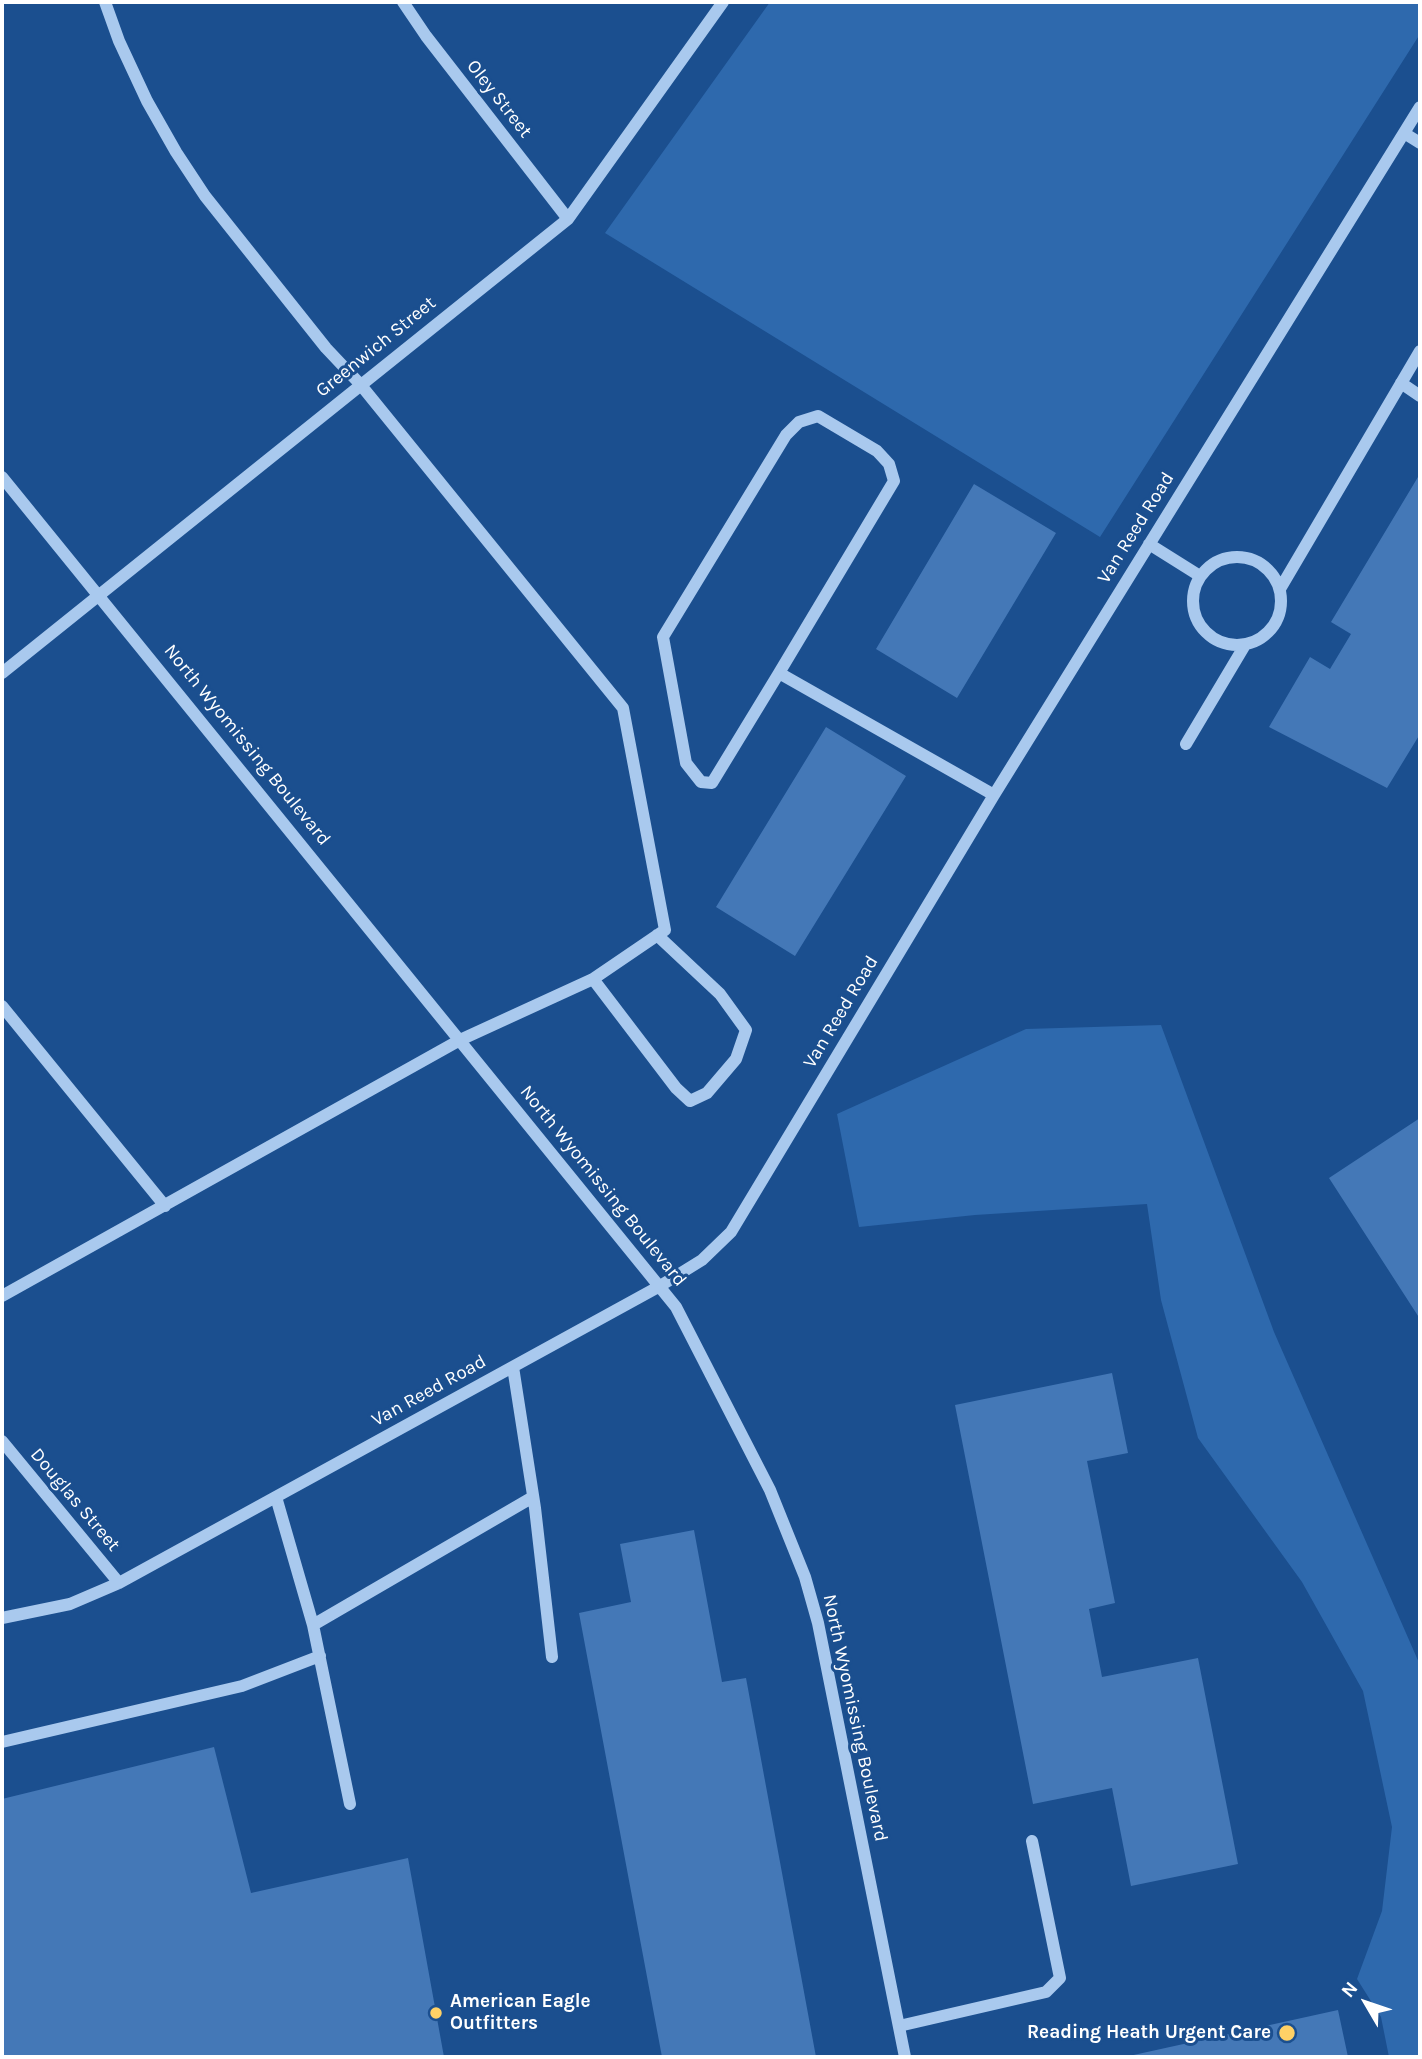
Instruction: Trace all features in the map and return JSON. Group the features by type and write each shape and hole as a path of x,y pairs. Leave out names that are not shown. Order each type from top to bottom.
{"street":[{"path":"2,1296 460,1040 593,979 665,930 623,708 360,384 326,348 205,196 147,101 119,41 105,2"},
{"name":"Oley Street","path":"403,2 426,36 568,219"},
{"name":"Greenwich Street","path":"2,673 568,219 723,2"},
{"name":"Van Reed Road","path":"2,1618 70,1604 119,1583 660,1286 702,1260 732,1232 994,794 1420,107"},
{"path":"1404,133 1420,143"},
{"path":"1280,589 1420,351"},
{"path":"1401,383 1420,396"},
{"path":"818,416 877,451 889,464 894,481 779,673 712,783 701,782 686,763 663,637 786,435 799,422 818,416"},
{"name":"North Wyomissing Boulevard","path":"2,477 676,1307 763,1477 790,1535 805,1577 818,1623 905,2057"},
{"path":"1149,544 1200,576"},
{"path":"1237,556 1264,565 1274,576 1280,589 1282,603 1271,630 1245,645 1230,645 1216,640 1204,631 1196,619 1192,604 1194,589 1200,576 1210,565 1237,556"},
{"path":"1186,744 1245,645"},
{"path":"779,673 994,794"},
{"path":"593,979 676,1088 690,1101 707,1094 736,1059 746,1030 720,994 657,935"},
{"path":"2,1006 165,1206"},
{"path":"513,1367 533,1497 552,1657"},
{"name":"Douglas Street","path":"2,1441 119,1583"},
{"path":"276,1497 313,1625 350,1804"},
{"path":"313,1625 533,1497"},
{"path":"2,1742 242,1686 320,1657"},
{"path":"899,2026 1046,1992 1060,1978 1032,1842"}],"shaded area":[{"path":"770,2 1420,2 1420,34 1100,537 605,233"},
{"path":"1161,1025 1274,1332 1420,1665 1420,2057 1389,2057 1381,2017 1357,1979 1382,1911 1392,1827 1363,1691 1302,1582 1198,1438 1161,1300 1147,1204 975,1215 859,1227 837,1114 1026,1029"}],"building":[{"path":"1418,477 1420,734 1387,788 1269,727 1310,657 1330,669 1351,634 1331,622"},
{"path":"974,484 1056,533 957,698 876,649"},
{"path":"826,727 906,776 795,956 716,907"},
{"path":"1420,1118 1420,1319 1329,1178"},
{"path":"1112,1373 1128,1453 1087,1461 1115,1603 1089,1609 1102,1677 1198,1658 1238,1864 1131,1886 1112,1788 1033,1804 955,1405"},
{"path":"694,1530 722,1682 746,1678 816,2057 662,2057 579,1613 631,1602 620,1544"},
{"path":"214,1747 251,1893 408,1858 444,2057 2,2057 2,1799"},
{"name":"Reading Heath Urgent Care","path":"1338,2010 1348,2057 1129,2057 1129,2056"}],"place":[{"name":"American Eagle Outfitters","path":"436,2013"},
{"name":"Reading Heath Urgent Care","path":"1287,2033"}]}
